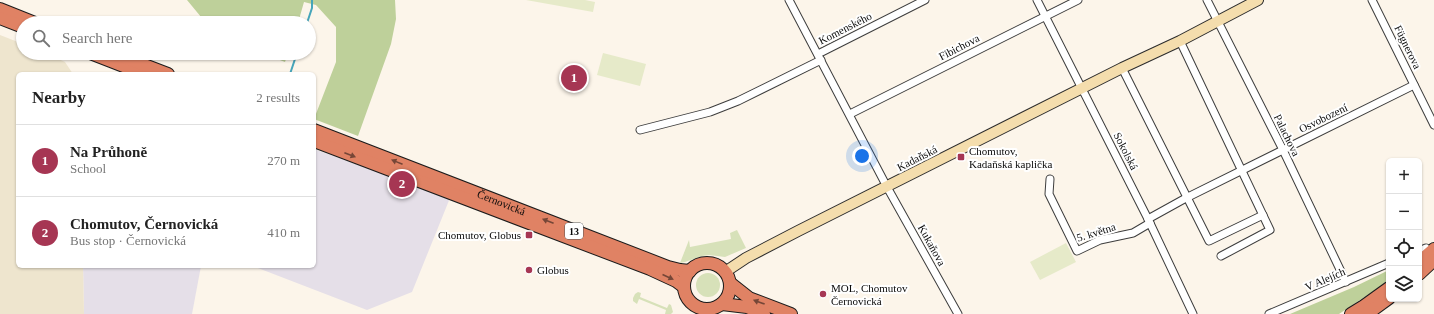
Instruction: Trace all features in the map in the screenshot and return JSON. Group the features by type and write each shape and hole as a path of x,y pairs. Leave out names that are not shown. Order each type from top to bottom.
{"highway":[{"path":"0,9 18,16"},
{"path":"0,18 16,24"},
{"path":"108,60 139,72"},
{"path":"131,60 163,72"},
{"name":"Černovická","path":"316,131 668,267 690,271"},
{"name":"Černovická","path":"316,142 650,269 676,281 684,287 688,299 698,307 708,309 722,304 746,307 764,314"},
{"path":"1422,258 1430,248"},
{"path":"1422,271 1434,260"},
{"path":"684,287 690,271 696,266 710,263 717,265 749,298 791,314"},
{"path":"722,304 730,291 728,277"},
{"path":"1350,314 1386,290"},
{"path":"1367,314 1386,300"}],"street":[{"name":"Kukaňova","path":"789,0 887,187 958,314"},
{"name":"Komenského","path":"640,130 710,112 738,101 925,0"},
{"name":"Sokolská","path":"1037,0 1149,221 1193,314"},
{"name":"Fibichova","path":"850,114 1078,0"},
{"name":"Palachova","path":"1207,0 1283,150 1346,282"},
{"name":"Kadaňská","path":"728,277 746,258 1122,68 1180,41 1258,0"},
{"name":"Fügnerova","path":"1372,0 1434,125"},
{"path":"1180,41 1270,230 1221,256"},
{"path":"1122,68 1186,198 1209,241 1263,215"},
{"name":"Osvobození","path":"1149,221 1186,198 1414,85"},
{"name":"5. května","path":"1050,179 1048,194 1077,251 1100,240 1133,233 1149,221"},
{"name":"V Alejích","path":"1269,314 1386,264"}],"shaded area":[{"path":"0,35 16,41 16,60 61,60 65,62 72,72 16,72 16,268 83,268 84,314 0,314"},
{"path":"316,150 450,198 412,292 367,310 258,268 316,268"},
{"path":"83,268 201,268 192,314 84,314"}],"green space":[{"path":"187,0 395,0 396,19 391,44 358,136 316,120 316,114 336,62 336,27 316,5 304,2 300,16 200,16"},
{"path":"526,0 585,0 595,2 593,12"},
{"path":"603,53 646,64 640,86 597,75"},
{"path":"737,230 746,248 725,257 709,255 680,263 689,240 690,247 731,239 730,233"},
{"path":"1066,243 1076,262 1040,280 1030,262"},
{"path":"1386,271 1386,281 1339,314 1290,314 1354,287"},
{"path":"708,273 713,274 719,280 719,290 713,296 708,297 703,296 697,290 696,285 697,280 703,274"},
{"path":"638,292 641,293 640,297 667,308 669,304 671,305 673,312 671,314 665,314 666,310 639,299 637,304 633,301 633,298"}],"waterway":[{"path":"309,16 312,8 312,0"},
{"path":"291,72 295,60"}],"place":[{"name":"Na Průhoně","path":"574,78"},
{"name":"Chomutov, Kadaňská kaplička","path":"961,157"},
{"name":"Chomutov, Černovická","path":"402,184"},
{"name":"Chomutov, Globus","path":"529,235"},
{"name":"Globus","path":"529,270"},
{"name":"MOL, Chomutov Černovická","path":"823,294"}]}
